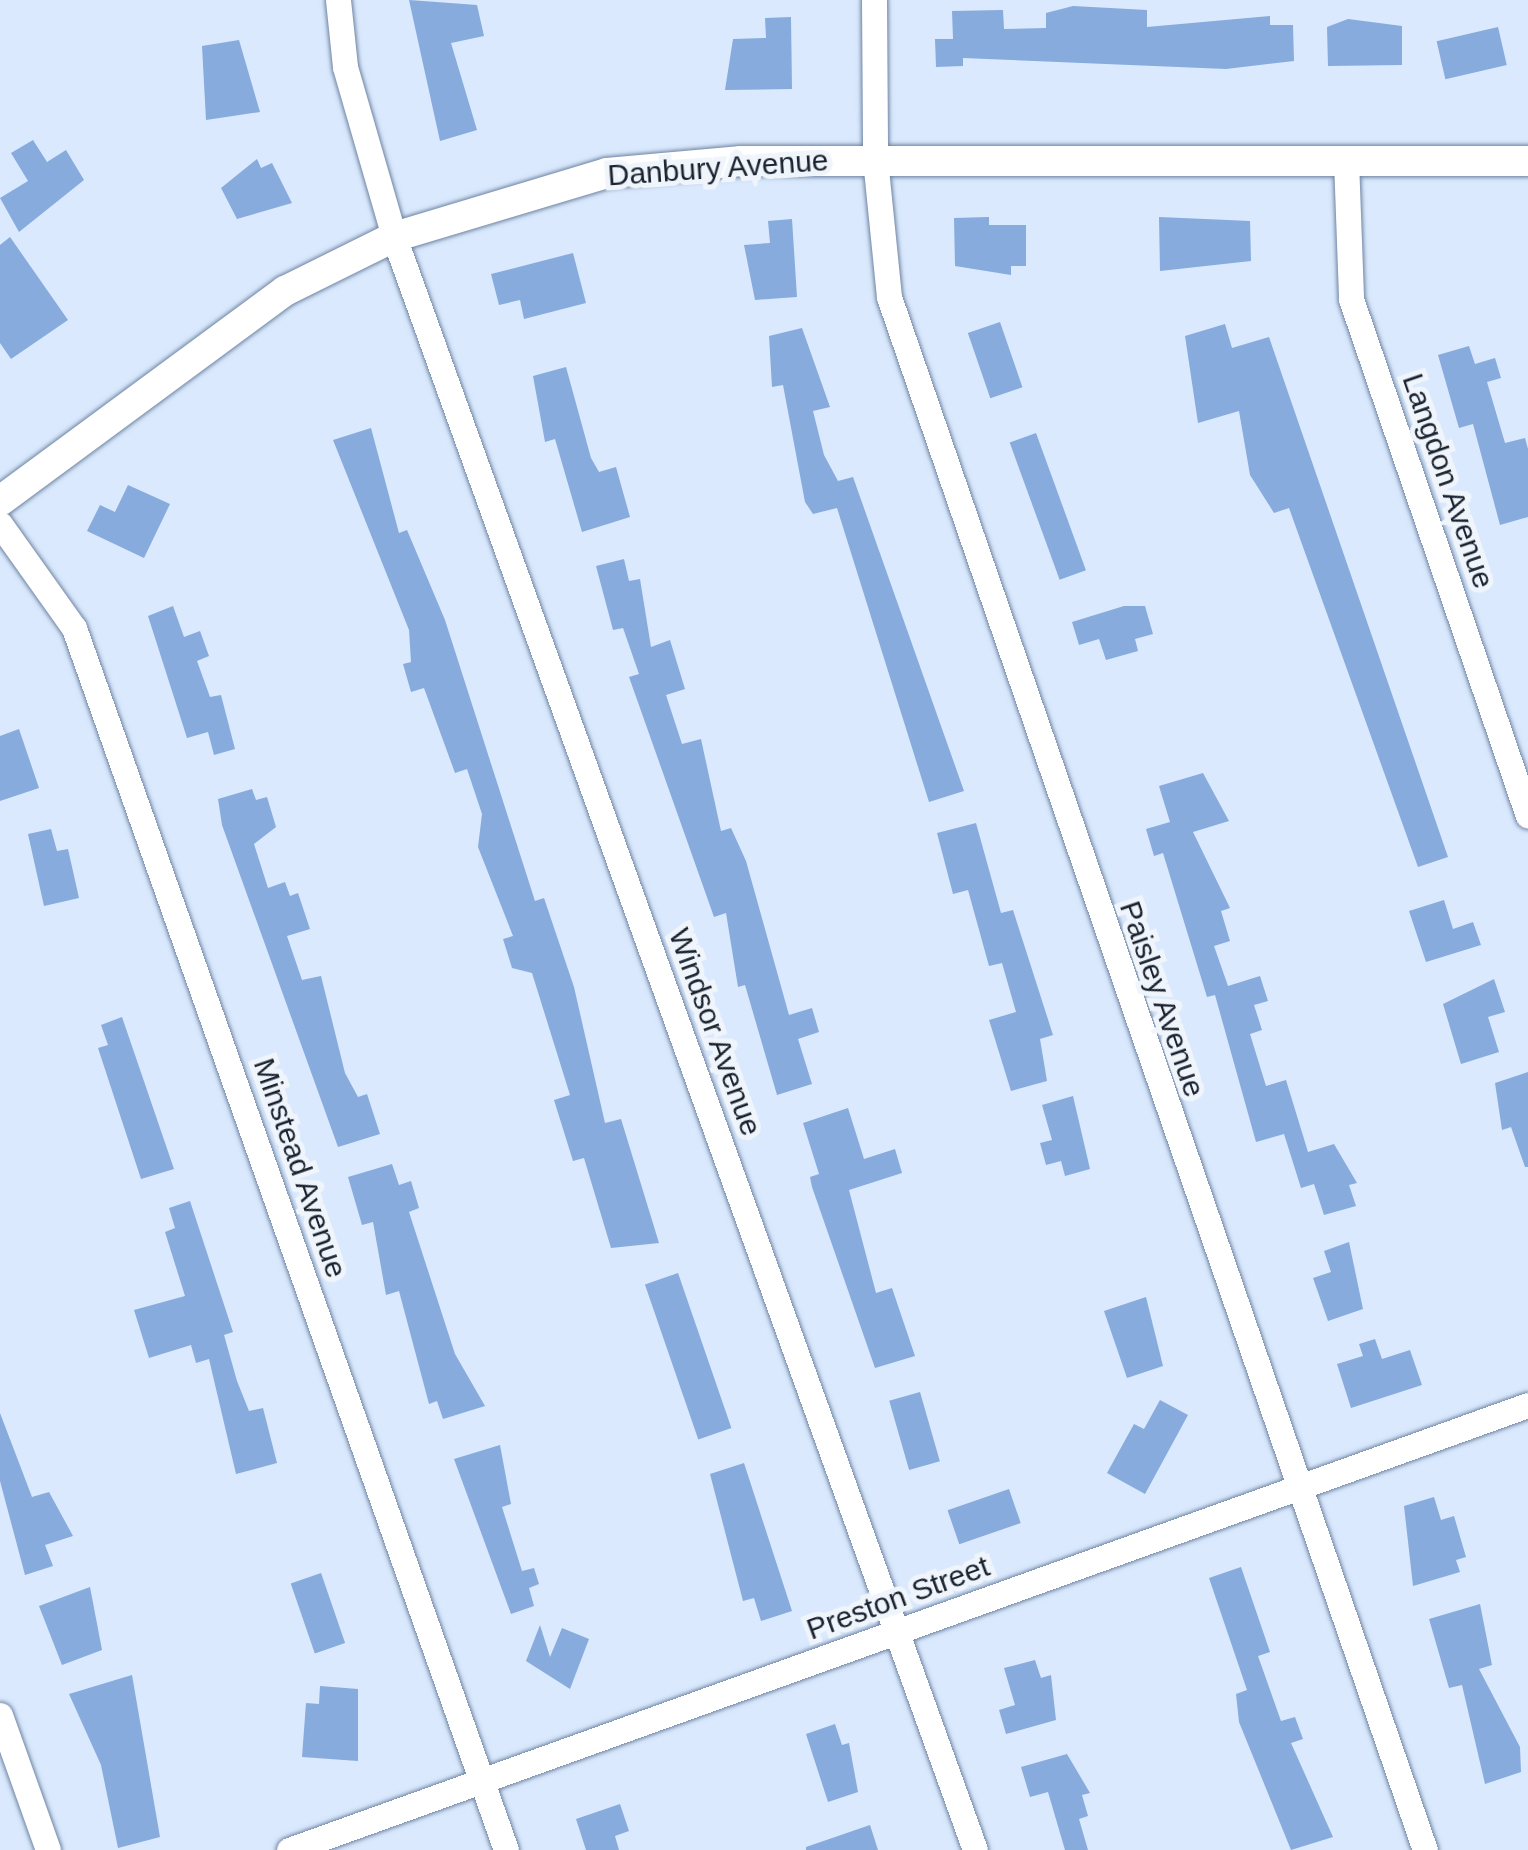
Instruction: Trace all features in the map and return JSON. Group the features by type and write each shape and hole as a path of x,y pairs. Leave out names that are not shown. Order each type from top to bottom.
{"street":[{"name":"Windsor Avenue","path":"338,0 345,67 394,237 976,1850"},
{"name":"Paisley Avenue","path":"874,0 874,159 889,297 1295,1490 1425,1850"},
{"name":"Danbury Avenue","path":"0,501 194,350 394,237 607,173 874,159 1528,161"},
{"name":"Langdon Avenue","path":"1346,160 1352,300 1528,816"},
{"name":"Minstead Avenue","path":"0,524 74,628 506,1850"},
{"name":"Preston Street","path":"289,1850 1528,1405"},
{"path":"0,1716 48,1850"}],"building":[{"path":"409,0 477,5 484,36 451,43 477,130 440,141"},
{"path":"1073,6 1147,10 1147,27 1270,16 1270,25 1293,25 1294,61 1226,69 963,58 963,66 936,67 935,39 953,39 952,11 1003,10 1004,29 1046,28 1046,13"},
{"path":"791,17 792,89 725,90 733,39 766,38 765,18"},
{"path":"1348,19 1402,26 1402,65 1328,66 1327,27"},
{"path":"1498,27 1507,65 1445,79 1437,41"},
{"path":"239,40 260,112 206,120 202,46"},
{"path":"33,140 47,162 66,150 84,180 19,232 0,198 28,181 11,153"},
{"path":"257,159 261,168 272,163 292,203 237,219 221,188"},
{"path":"989,217 989,225 1026,225 1026,266 1011,266 1011,275 955,266 954,218"},
{"path":"1159,217 1250,221 1251,261 1160,271"},
{"path":"792,219 797,297 755,300 744,245 770,243 768,221"},
{"path":"10,237 68,320 11,359 0,343 0,245"},
{"path":"573,253 586,303 524,319 520,300 499,305 491,274"},
{"path":"1000,322 1022,387 990,398 968,333"},
{"path":"1225,324 1232,348 1269,337 1448,857 1418,867 1289,508 1274,513 1250,475 1239,411 1198,423 1185,336"},
{"path":"802,328 830,407 813,411 824,455 838,481 853,477 964,791 929,802 837,508 813,514 805,502 783,385 772,387 769,336"},
{"path":"1469,346 1475,364 1495,358 1501,378 1487,382 1505,443 1525,438 1528,449 1528,517 1500,525 1473,424 1459,428 1438,355"},
{"path":"566,367 591,458 599,472 616,467 630,517 582,532 555,439 545,442 533,376"},
{"path":"371,428 399,533 407,530 445,620 535,901 544,898 574,987 605,1123 621,1119 659,1243 611,1248 584,1158 573,1161 554,1100 570,1095 532,973 512,968 503,939 513,936 478,847 482,814 467,769 455,773 424,688 411,692 403,664 411,662 409,630 333,440"},
{"path":"1036,433 1086,570 1060,580 1010,443"},
{"path":"128,485 170,504 144,558 87,531 100,505 115,512"},
{"path":"624,559 629,581 640,579 651,647 670,640 685,689 666,695 682,744 701,739 721,831 731,828 746,861 789,1015 812,1008 819,1032 798,1039 812,1084 777,1095 745,985 738,987 726,913 714,917 629,677 639,674 623,628 613,630 596,566"},
{"path":"173,606 184,637 200,631 209,656 197,661 210,697 221,695 235,749 214,755 208,732 187,738 148,616"},
{"path":"1124,606 1145,606 1153,634 1135,639 1138,651 1106,660 1099,639 1079,645 1072,622"},
{"path":"19,729 39,788 0,801 0,736"},
{"path":"1203,773 1229,821 1193,832 1230,908 1221,911 1230,941 1214,946 1228,986 1260,976 1268,1001 1254,1005 1262,1030 1250,1034 1266,1086 1286,1080 1308,1152 1334,1144 1357,1183 1349,1185 1356,1206 1324,1215 1314,1184 1301,1188 1284,1134 1256,1142 1215,995 1207,997 1163,853 1154,856 1146,829 1170,822 1159,786"},
{"path":"252,789 256,800 267,797 276,827 254,844 268,888 285,882 290,896 298,893 310,929 287,936 302,980 321,976 345,1073 358,1097 367,1094 380,1134 338,1147 222,825 218,799"},
{"path":"976,823 1001,913 1013,910 1053,1035 1040,1039 1047,1081 1011,1091 989,1020 1016,1012 1002,963 989,966 968,890 953,894 937,833"},
{"path":"51,829 57,851 68,849 79,898 44,906 28,834"},
{"path":"1444,900 1453,929 1473,922 1481,945 1426,962 1409,911"},
{"path":"1494,979 1505,1012 1488,1017 1499,1052 1461,1064 1443,1004"},
{"path":"122,1017 174,1169 141,1179 98,1048 108,1045 101,1025"},
{"path":"1528,1072 1525,1167 1511,1127 1502,1130 1495,1083"},
{"path":"1073,1096 1090,1169 1065,1176 1061,1161 1046,1165 1040,1143 1052,1140 1042,1105"},
{"path":"848,1108 864,1159 895,1149 902,1173 849,1190 876,1293 892,1288 915,1356 875,1368 812,1187 810,1177 819,1174 803,1123"},
{"path":"392,1164 399,1185 411,1181 419,1208 409,1212 455,1354 485,1406 443,1419 437,1401 429,1404 399,1291 386,1295 373,1222 362,1225 348,1177"},
{"path":"190,1201 233,1332 224,1335 237,1381 249,1411 263,1408 277,1463 236,1474 209,1359 196,1363 191,1345 149,1358 134,1310 185,1296 165,1232 175,1228 169,1208"},
{"path":"1349,1242 1363,1309 1328,1321 1313,1278 1331,1272 1324,1251"},
{"path":"678,1273 731,1428 698,1439 645,1284"},
{"path":"1146,1297 1163,1366 1127,1378 1104,1311"},
{"path":"1375,1339 1382,1359 1410,1350 1422,1385 1351,1408 1337,1364 1363,1356 1359,1344"},
{"path":"920,1392 940,1461 909,1470 889,1401"},
{"path":"1160,1400 1188,1415 1145,1494 1107,1473 1134,1424 1144,1429"},
{"path":"0,1413 32,1497 49,1492 73,1536 45,1545 53,1566 25,1575 0,1481"},
{"path":"500,1445 511,1504 502,1507 522,1571 534,1568 539,1584 529,1588 534,1606 511,1614 454,1459"},
{"path":"744,1463 792,1611 761,1621 754,1598 743,1601 710,1474"},
{"path":"1009,1489 1021,1523 959,1544 948,1510"},
{"path":"1434,1497 1441,1520 1454,1516 1466,1557 1456,1560 1460,1572 1413,1586 1404,1506"},
{"path":"1241,1567 1270,1652 1258,1656 1281,1721 1295,1717 1303,1739 1291,1743 1333,1837 1291,1850 1239,1722 1236,1694 1247,1690 1209,1578"},
{"path":"321,1573 345,1643 315,1653 291,1583"},
{"path":"90,1587 102,1650 62,1665 39,1606"},
{"path":"1480,1604 1492,1665 1479,1669 1520,1747 1521,1772 1485,1784 1462,1685 1449,1688 1429,1619"},
{"path":"540,1625 550,1657 562,1628 589,1639 570,1689 526,1661"},
{"path":"1035,1660 1041,1678 1051,1675 1056,1720 1006,1734 999,1710 1015,1705 1004,1668"},
{"path":"132,1675 160,1837 118,1848 101,1765 69,1694"},
{"path":"320,1686 358,1689 358,1761 302,1757 306,1703 319,1704"},
{"path":"835,1724 842,1745 849,1743 858,1792 828,1802 806,1734"},
{"path":"1067,1754 1090,1793 1082,1795 1088,1816 1079,1819 1088,1850 1065,1850 1048,1792 1030,1797 1021,1767"},
{"path":"620,1804 629,1831 615,1836 619,1850 586,1850 576,1819"},
{"path":"870,1825 878,1850 806,1850 806,1847"}]}
